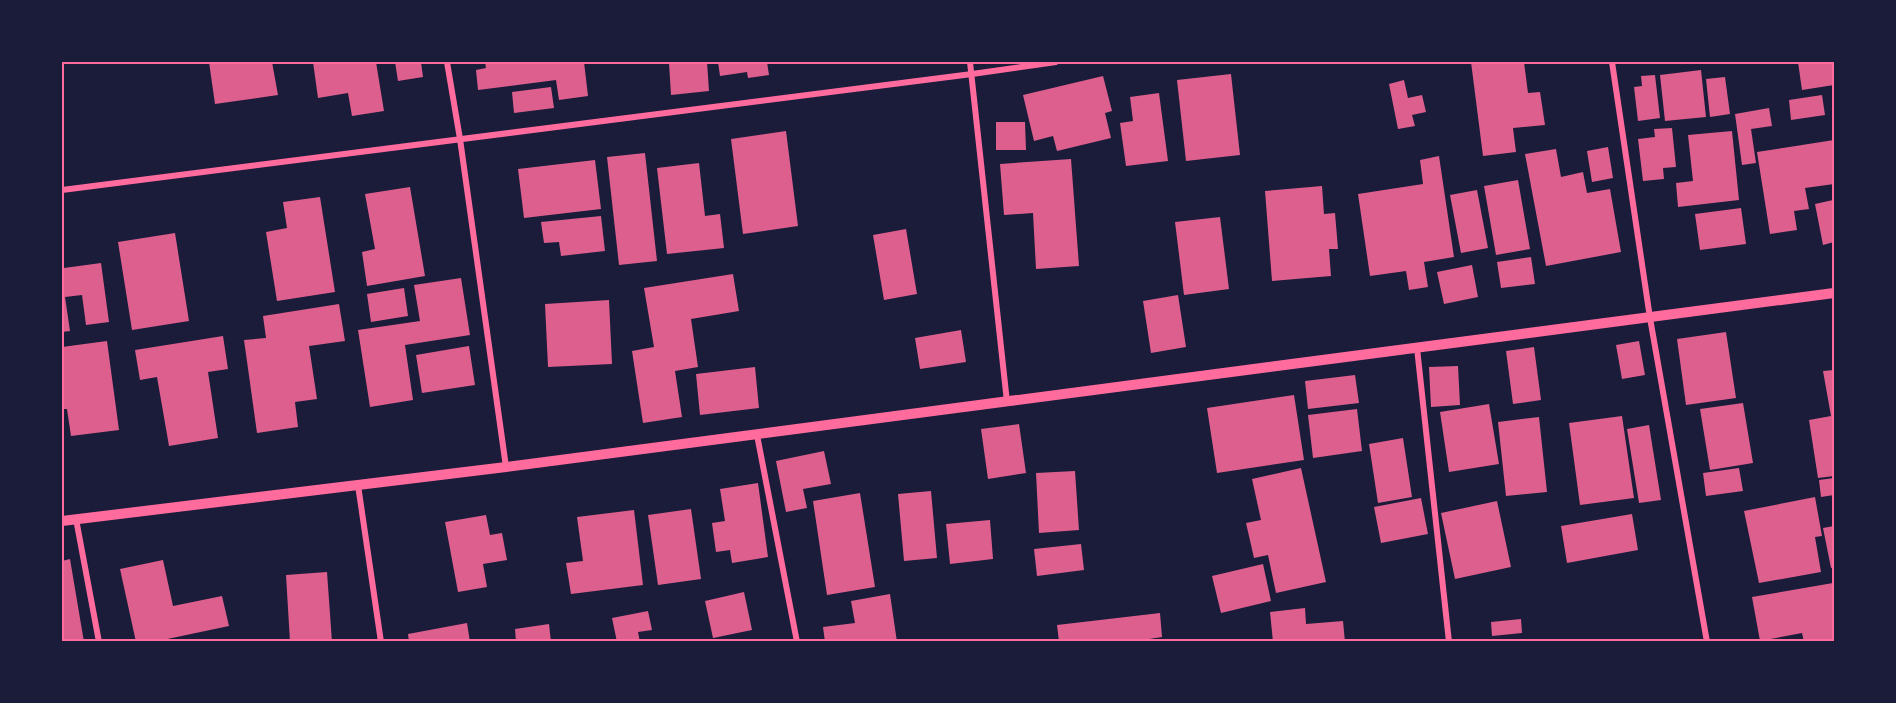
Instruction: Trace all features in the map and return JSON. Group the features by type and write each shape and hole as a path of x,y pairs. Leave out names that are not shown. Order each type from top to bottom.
{"street":[{"path":"447,62 506,467"},
{"path":"970,62 1007,402"},
{"path":"62,190 1056,62"},
{"path":"1612,62 1650,318 1707,642"},
{"path":"62,521 757,435 1834,293"},
{"path":"1417,348 1449,642"},
{"path":"757,435 797,642"},
{"path":"358,485 381,642"},
{"path":"76,519 99,642"}],"building":[{"path":"209,62 272,62 278,95 215,104"},
{"path":"313,62 376,62 384,111 352,116 348,93 318,98"},
{"path":"395,62 421,62 423,77 398,81"},
{"path":"485,62 584,62 588,96 559,100 556,80 478,90 476,70 486,68"},
{"path":"707,62 709,91 671,95 669,63"},
{"path":"718,62 767,62 769,75 748,78 747,72 720,76"},
{"path":"1471,62 1524,62 1528,93 1540,92 1545,125 1513,128 1516,152 1483,156"},
{"path":"1798,62 1834,62 1834,85 1802,90"},
{"path":"1701,70 1706,117 1665,121 1660,75"},
{"path":"1231,74 1240,155 1186,161 1177,80"},
{"path":"1655,75 1660,118 1638,121 1634,87 1642,86 1641,76"},
{"path":"1103,76 1112,111 1105,113 1111,138 1057,151 1053,136 1034,141 1023,95"},
{"path":"1725,77 1730,114 1710,117 1706,79"},
{"path":"1404,80 1408,98 1422,95 1426,112 1412,115 1415,126 1398,129 1389,84"},
{"path":"551,87 554,108 514,113 512,92"},
{"path":"1159,93 1168,161 1126,166 1120,123 1133,121 1130,97"},
{"path":"1822,95 1825,115 1791,120 1789,100"},
{"path":"1769,108 1772,126 1751,129 1756,163 1742,165 1735,114"},
{"path":"996,122 1025,122 1026,150 996,150"},
{"path":"1672,128 1676,167 1663,168 1664,179 1643,181 1638,139 1655,137 1654,129"},
{"path":"786,131 798,226 743,234 731,139"},
{"path":"1732,131 1739,200 1678,207 1676,183 1693,181 1688,135"},
{"path":"1834,140 1834,184 1805,188 1809,209 1794,211 1797,230 1770,234 1757,152"},
{"path":"1608,147 1613,178 1592,182 1587,151"},
{"path":"1556,149 1561,177 1583,172 1587,193 1610,189 1621,252 1546,266 1525,154"},
{"path":"645,153 657,261 619,265 607,157"},
{"path":"1439,156 1454,257 1424,262 1428,287 1409,290 1406,271 1370,276 1358,194 1423,184 1420,160"},
{"path":"1071,159 1079,266 1036,269 1033,213 1004,215 1000,164"},
{"path":"595,160 601,209 524,218 518,169"},
{"path":"699,163 705,216 720,214 724,248 667,254 657,168"},
{"path":"1518,180 1530,249 1496,255 1484,186"},
{"path":"1322,186 1324,214 1335,213 1338,249 1329,249 1331,276 1272,281 1265,191"},
{"path":"410,187 425,276 367,286 362,252 375,249 365,194"},
{"path":"1477,190 1488,248 1461,253 1450,195"},
{"path":"320,197 335,292 277,301 266,232 287,228 283,202"},
{"path":"1833,200 1834,242 1823,245 1815,204"},
{"path":"1741,208 1746,244 1700,250 1695,214"},
{"path":"601,216 605,251 561,256 559,242 544,243 541,222"},
{"path":"1220,217 1229,289 1184,295 1175,222"},
{"path":"906,229 917,294 884,300 873,235"},
{"path":"175,233 189,321 132,330 118,242"},
{"path":"1531,257 1535,284 1501,288 1497,262"},
{"path":"62,260 64,268 101,263 109,322 86,325 82,295 65,297 70,331 62,332"},
{"path":"1472,265 1478,297 1444,304 1437,272"},
{"path":"733,274 739,311 691,319 698,367 675,371 682,417 643,423 632,351 654,347 644,288"},
{"path":"461,278 470,335 405,345 413,400 370,407 358,330 420,321 414,285"},
{"path":"404,288 408,316 371,322 367,294"},
{"path":"1178,295 1186,347 1151,353 1143,301"},
{"path":"609,300 612,364 548,367 545,304"},
{"path":"339,304 345,341 309,346 317,399 295,402 298,427 257,433 244,340 266,338 263,316"},
{"path":"961,330 966,362 920,369 915,338"},
{"path":"1726,332 1736,398 1686,405 1677,339"},
{"path":"223,336 228,369 208,372 218,438 169,446 157,377 140,380 135,350"},
{"path":"107,341 119,430 71,436 67,409 62,409 62,347"},
{"path":"1639,341 1645,375 1622,379 1616,345"},
{"path":"469,346 475,385 422,393 416,355"},
{"path":"1534,347 1541,400 1513,404 1506,351"},
{"path":"1458,366 1460,405 1431,407 1429,367"},
{"path":"755,367 759,408 700,415 696,374"},
{"path":"1834,370 1834,476 1818,478 1809,420 1831,416 1823,371"},
{"path":"1355,375 1359,403 1308,409 1305,381"},
{"path":"1294,395 1304,460 1217,473 1207,408"},
{"path":"1743,403 1753,463 1710,470 1700,409"},
{"path":"1489,404 1499,464 1449,472 1440,412"},
{"path":"1357,409 1362,451 1313,458 1308,415"},
{"path":"1622,416 1634,498 1580,505 1569,423"},
{"path":"1539,417 1547,492 1506,496 1498,422"},
{"path":"1019,424 1026,473 988,479 981,429"},
{"path":"1649,425 1661,500 1639,503 1627,429"},
{"path":"1403,438 1412,497 1378,503 1369,444"},
{"path":"824,451 831,484 803,489 807,508 786,512 776,461"},
{"path":"1301,468 1326,582 1276,593 1268,555 1254,558 1246,523 1261,520 1252,479"},
{"path":"1739,468 1743,491 1706,496 1703,473"},
{"path":"1075,471 1079,530 1039,533 1036,473"},
{"path":"1834,478 1834,495 1821,497 1819,480"},
{"path":"758,483 768,557 732,563 730,550 716,552 712,523 725,521 720,489"},
{"path":"931,491 937,558 904,561 898,494"},
{"path":"860,493 875,587 827,595 813,501"},
{"path":"1815,497 1822,536 1815,537 1821,572 1759,583 1744,511"},
{"path":"1421,498 1428,534 1381,543 1374,507"},
{"path":"1497,501 1511,567 1455,579 1441,513"},
{"path":"691,509 701,579 658,585 648,515"},
{"path":"634,510 643,585 571,594 566,563 583,561 577,517"},
{"path":"1632,514 1638,550 1567,563 1561,526"},
{"path":"486,515 490,535 502,533 507,560 483,564 487,587 458,592 445,522"},
{"path":"990,520 993,559 950,564 946,524"},
{"path":"1834,526 1834,567 1831,568 1823,528"},
{"path":"1081,544 1084,570 1037,576 1034,549"},
{"path":"70,559 84,642 62,642 62,561"},
{"path":"163,560 173,606 222,596 229,626 153,642 136,642 120,569"},
{"path":"1263,564 1271,601 1221,613 1212,576"},
{"path":"327,572 332,642 290,642 286,575"},
{"path":"1833,583 1834,642 1804,642 1802,633 1760,641 1752,597"},
{"path":"744,592 752,630 713,638 705,601"},
{"path":"890,594 897,642 825,642 823,627 855,623 851,601"},
{"path":"1305,608 1306,624 1343,621 1345,642 1273,642 1270,612"},
{"path":"648,611 652,630 638,632 640,642 617,642 612,618"},
{"path":"1160,613 1162,637 1149,639 1149,642 1059,642 1057,625"},
{"path":"1521,619 1522,633 1492,636 1491,622"},
{"path":"467,623 470,642 409,642 408,634"},
{"path":"549,624 551,642 516,642 515,629"}]}
